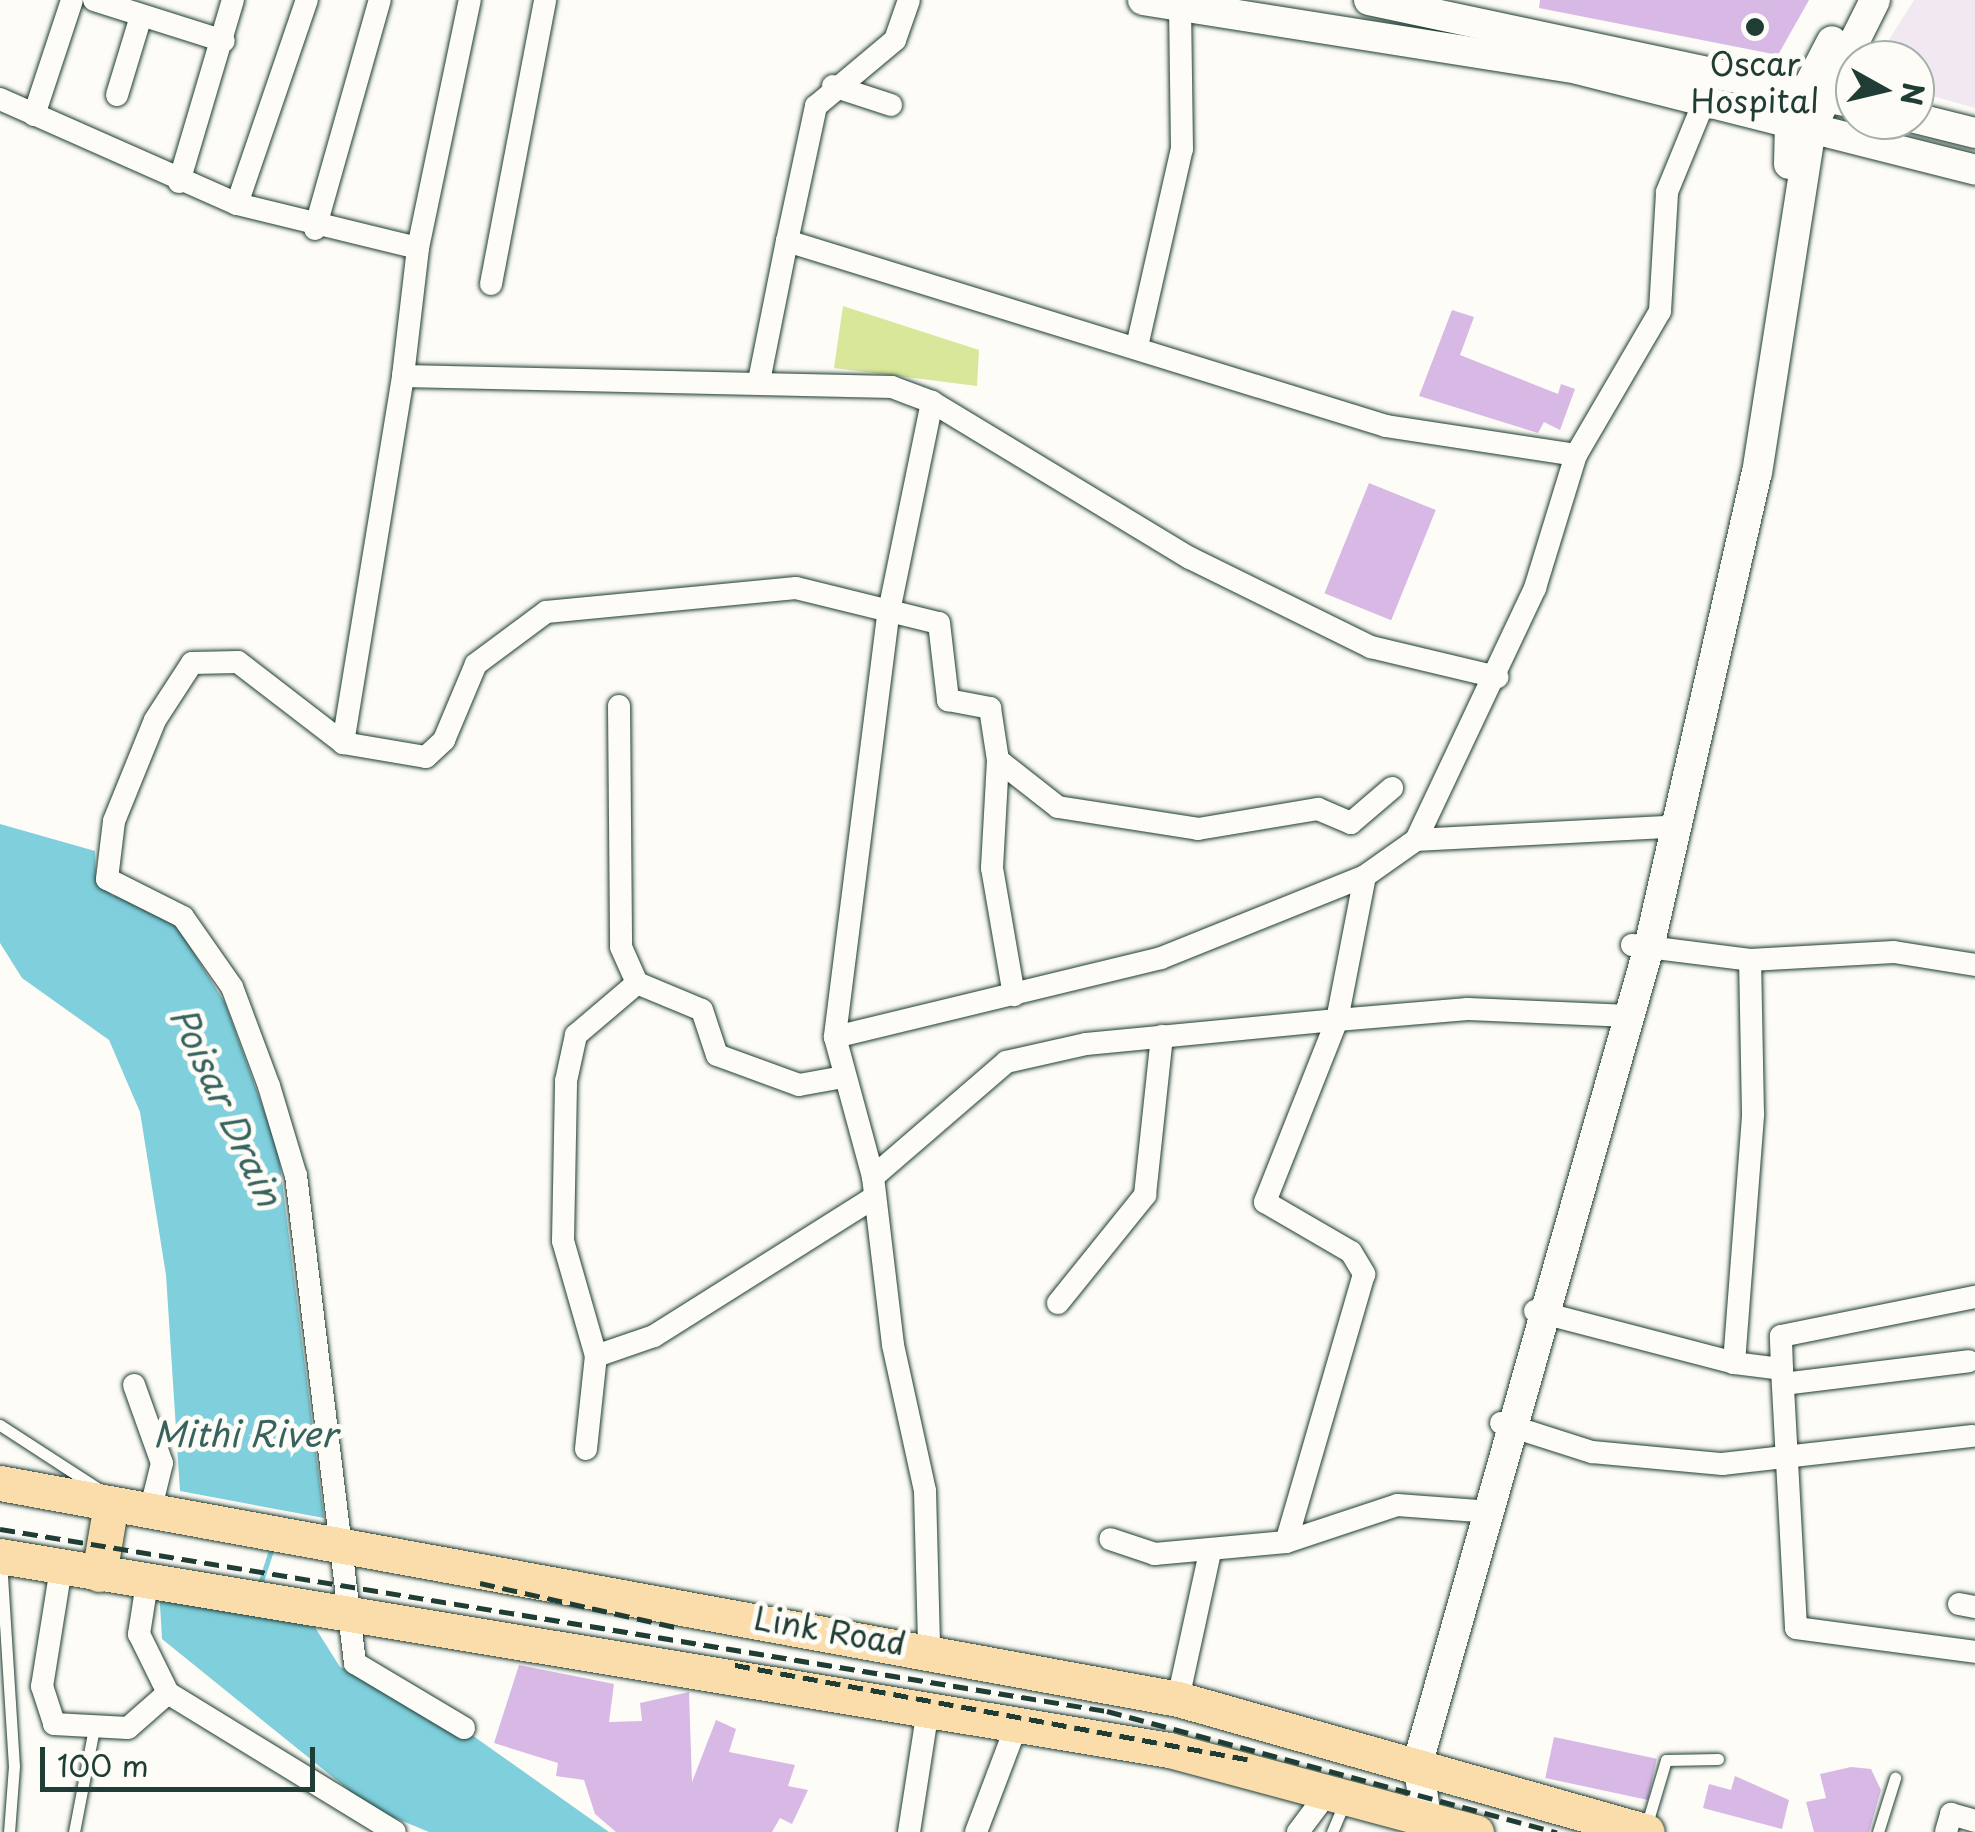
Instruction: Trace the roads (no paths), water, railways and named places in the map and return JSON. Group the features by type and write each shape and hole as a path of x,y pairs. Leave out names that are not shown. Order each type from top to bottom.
{"main road":[{"name":"Link Road","path":"0,1483 341,1548 928,1646 1178,1699 1418,1762 1646,1832"},
{"path":"99,1574 139,1510"},
{"name":"Link Road","path":"0,1556 1016,1724 1340,1790 1426,1823 1476,1832"}],"street":[{"path":"34,115 72,0"},
{"path":"94,0 224,41"},
{"path":"179,182 224,41 233,0"},
{"path":"237,204 307,0"},
{"path":"315,229 380,0"},
{"path":"342,743 404,376 418,248 470,0"},
{"path":"491,284 545,0"},
{"path":"759,380 787,241 828,91 895,40 910,0"},
{"path":"1143,0 1474,52 1706,97 1975,170"},
{"path":"1370,0 1481,9 1835,98"},
{"path":"1426,1823 1418,1762 1446,1645 1542,1314 1623,1014 1702,695 1750,471 1774,335 1786,265 1800,125 1857,0"},
{"path":"1813,93 1875,0"},
{"path":"1138,342 1182,149 1180,4"},
{"path":"1474,52 1481,9"},
{"path":"117,96 141,16"},
{"path":"828,91 887,108"},
{"path":"835,1037 1014,995 1254,927 1364,876 1416,840 1497,677 1576,455 1660,311 1667,192 1706,97"},
{"path":"0,99 179,182 237,204 315,229 418,248"},
{"path":"1935,123 1975,133"},
{"path":"787,241 1016,318 1138,342 1386,426 1576,455"},
{"path":"404,376 759,380 892,387 932,402 1190,558 1355,639 1497,677"},
{"path":"928,1646 926,1491 873,1188 835,1037 888,616 932,402"},
{"path":"464,1728 356,1662 340,1614 341,1548 296,1176 269,1086 232,988 183,917 107,880 114,822 155,720 192,663 238,662 342,743 426,757 444,740 476,664 546,612 796,588 945,631 948,700 990,708 998,760 992,868 1014,995"},
{"path":"619,706 621,947 636,983 702,1010 718,1055 799,1085 842,1077"},
{"path":"998,760 1058,808 1198,829 1318,809 1351,823 1392,788"},
{"path":"1658,874 1664,827 1685,764"},
{"path":"1416,840 1664,827"},
{"path":"1286,1542 1364,1274 1351,1252 1265,1202 1336,1020 1364,876"},
{"path":"1641,946 1750,960 1894,952 1975,965"},
{"path":"1734,1364 1753,1114 1750,960"},
{"path":"586,1449 596,1356 563,1242 566,1081 576,1035 636,983"},
{"path":"596,1356 654,1336 873,1188 1006,1062 1162,1036 1468,1009 1623,1014"},
{"path":"1058,1302 1145,1195 1162,1036"},
{"path":"1975,1298 1781,1336 1792,1460 1796,1628 1975,1652"},
{"path":"1542,1314 1783,1376 1969,1361"},
{"path":"134,1385 162,1463 139,1510"},
{"path":"1509,1425 1592,1452 1676,1463 1792,1460 1972,1436"},
{"path":"1110,1539 1155,1554 1210,1552 1286,1542 1397,1506 1485,1509"},
{"path":"1178,1699 1210,1552"},
{"path":"61,1568 46,1709 54,1724 128,1728 168,1694"},
{"path":"154,1584 139,1634 168,1694 395,1832"},
{"path":"909,1832 936,1710"},
{"path":"918,1832 936,1710"},
{"path":"976,1832 1016,1724"},
{"path":"1302,1831 1340,1790"},
{"path":"1946,1832 1951,1814 1975,1821"}],"lane":[{"path":"0,1425 139,1510"},
{"path":"0,1556 11,1662 9,1832"},
{"path":"74,1832 94,1728"},
{"path":"1646,1832 1666,1760 1718,1759"},
{"path":"1878,1832 1895,1778"},
{"path":"1332,1832 1340,1790"}],"water":[{"name":"Mithi River","path":"0,824 95,851 96,882 113,896 129,888 172,918 225,1003 278,1149 324,1518 180,1491 166,1275 140,1112 109,1040 22,978 0,943"},
{"path":"159,1588 311,1621 340,1667 421,1699 609,1832 429,1832 371,1808 162,1639"}],"waterway":[{"name":"Poisar Drain","path":"260,1584 272,1547"}],"railway":[{"path":"0,1529 1107,1711 1557,1832"},
{"path":"480,1583 676,1627"},
{"path":"735,1665 1251,1760"}],"place":[{"name":"Oscar Hospital","path":"1755,27"}]}
